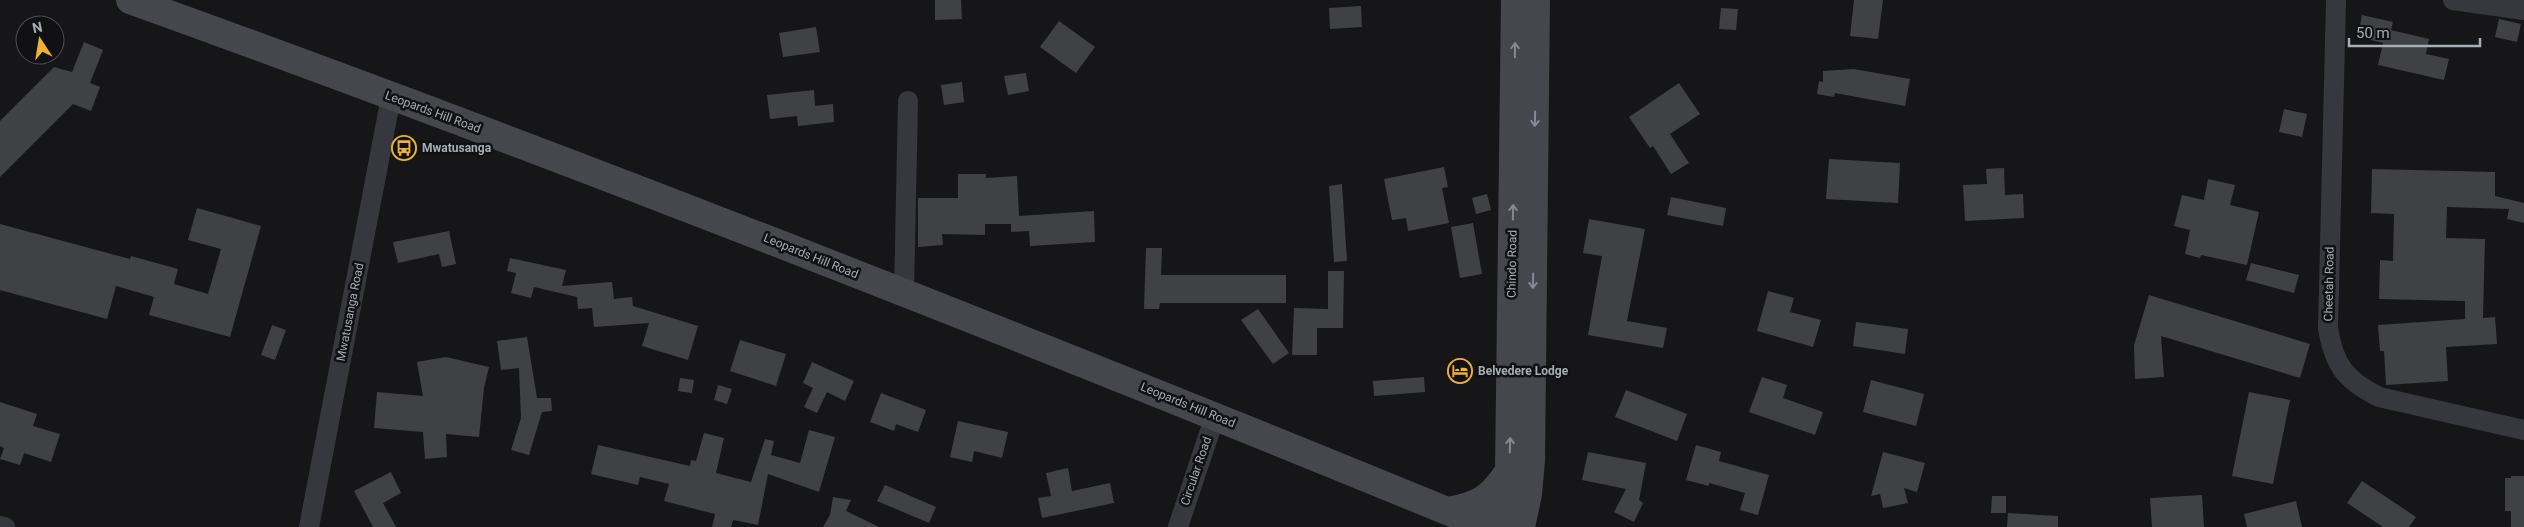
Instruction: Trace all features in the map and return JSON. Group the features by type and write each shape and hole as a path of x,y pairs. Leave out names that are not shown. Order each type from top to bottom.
{"main road":[{"name":"Leopards Hill Road","path":"130,0 557,157 1215,416 1486,527"},
{"name":"Chindo Road","path":"1498,527 1509,471 1515,0"},
{"name":"Chindo Road","path":"1521,527 1528,494 1531,462 1536,0"},
{"path":"1448,511 1473,506 1495,492 1509,471"},
{"path":"1528,494 1535,519 1540,527"},
{"path":"1448,511 1470,527"}],"street":[{"name":"Cheetah Road","path":"2336,0 2328,328 2332,350 2342,371 2358,386 2380,397 2524,430"},
{"path":"2453,0 2524,10"},
{"name":"Mwatusanga Road","path":"309,527 391,97"},
{"path":"904,293 908,101"},
{"name":"Circular Road","path":"1178,527 1215,416"},
{"path":"0,526 5,527"}],"building":[{"path":"935,0 961,0 962,19 935,20"},
{"path":"1854,0 1883,0 1878,39 1850,36"},
{"path":"1361,6 1362,27 1330,29 1329,8"},
{"path":"1721,8 1738,9 1736,30 1719,29"},
{"path":"2362,15 2393,22 2391,30 2429,39 2426,54 2449,59 2444,80 2378,65 2383,43 2358,37"},
{"path":"2499,19 2521,24 2517,42 2495,37"},
{"path":"1059,21 1095,47 1076,73 1040,47"},
{"path":"816,27 820,52 783,57 779,33"},
{"path":"84,42 103,50 90,83 100,87 91,111 73,104 0,177 0,121 54,67 72,72"},
{"path":"1854,69 1910,79 1905,106 1835,93 1834,97 1817,94 1819,81 1823,82 1823,71"},
{"path":"1026,73 1029,91 1008,95 1004,76"},
{"path":"962,82 964,102 944,105 941,85"},
{"path":"1679,83 1700,114 1670,134 1689,163 1671,174 1653,146 1650,148 1629,117"},
{"path":"814,90 815,106 833,104 834,122 798,126 797,116 770,119 767,95"},
{"path":"2284,109 2307,114 2302,137 2279,132"},
{"path":"1829,159 1900,163 1898,203 1826,199"},
{"path":"1444,167 1448,187 1442,188 1449,223 1408,231 1406,218 1392,220 1384,179"},
{"path":"2004,168 2005,195 2023,194 2024,218 1965,221 1963,185 1987,184 1986,169"},
{"path":"2372,169 2495,172 2495,196 2524,203 2524,223 2507,219 2509,209 2447,207 2446,238 2485,239 2483,318 2495,317 2497,344 2446,347 2448,381 2386,385 2384,351 2380,351 2378,325 2465,319 2465,301 2379,299 2380,260 2393,261 2394,214 2371,213"},
{"path":"958,174 986,174 986,178 1017,176 1019,216 1094,211 1095,242 1030,246 1029,231 1011,232 1011,224 985,224 985,235 942,234 943,245 918,247 918,198 958,198"},
{"path":"2208,179 2235,185 2230,205 2259,212 2247,265 2201,255 2200,258 2185,254 2190,230 2174,226 2182,195 2204,200"},
{"path":"1342,184 1347,261 1334,262 1329,186"},
{"path":"1487,194 1491,210 1476,214 1472,198"},
{"path":"1671,197 1726,208 1723,226 1667,215"},
{"path":"197,208 261,226 230,337 149,315 154,297 116,286 107,319 0,290 0,224 130,259 131,256 178,269 174,284 208,294 221,249 188,240"},
{"path":"1589,219 1645,229 1627,321 1667,328 1663,348 1588,335 1602,256 1583,253"},
{"path":"1473,223 1482,274 1460,278 1451,227"},
{"path":"449,231 456,264 442,267 439,254 398,263 393,242"},
{"path":"1146,248 1162,248 1161,275 1286,275 1286,303 1160,303 1159,309 1144,309"},
{"path":"510,258 566,270 562,286 612,282 614,299 632,297 633,306 698,326 688,360 642,346 649,323 594,327 592,308 578,309 577,297 534,287 531,298 511,293 516,273 507,271"},
{"path":"2251,263 2299,275 2294,293 2246,280"},
{"path":"1328,271 1344,271 1343,328 1317,328 1317,355 1292,355 1294,308 1328,309"},
{"path":"1768,291 1794,298 1790,312 1821,320 1813,347 1757,331"},
{"path":"2149,295 2310,344 2300,378 2161,336 2164,377 2135,379 2134,345"},
{"path":"1258,309 1289,353 1273,364 1241,320"},
{"path":"1856,322 1908,329 1905,354 1853,346"},
{"path":"272,325 286,330 275,360 261,355"},
{"path":"527,337 537,398 551,398 552,411 542,412 529,455 511,450 521,418 519,368 501,370 497,341"},
{"path":"740,340 786,354 776,386 730,371"},
{"path":"446,357 489,367 484,388 479,437 446,434 447,457 425,459 423,432 374,428 377,392 423,396 417,362"},
{"path":"812,362 854,381 845,401 827,392 817,413 804,407 813,388 803,383"},
{"path":"1424,377 1425,392 1374,396 1373,381"},
{"path":"1762,377 1787,385 1783,398 1823,412 1815,435 1749,412"},
{"path":"680,378 694,380 692,393 678,391"},
{"path":"1871,380 1924,394 1916,426 1863,412"},
{"path":"718,385 732,389 727,404 714,400"},
{"path":"1626,390 1687,414 1677,441 1615,417"},
{"path":"2249,392 2290,400 2273,484 2232,476"},
{"path":"881,393 926,410 918,432 896,424 894,431 870,422"},
{"path":"0,402 37,414 33,426 60,434 51,462 24,453 20,465 0,459 4,448 0,446"},
{"path":"958,421 1008,432 1002,458 974,451 972,462 950,457"},
{"path":"809,430 835,437 819,492 768,474 758,525 733,520 731,527 712,527 715,514 664,501 669,484 640,477 638,485 591,474 598,445 690,466 691,460 696,461 704,433 724,438 716,473 751,482 765,439 774,441 771,455 800,463"},
{"path":"1696,445 1721,452 1719,461 1769,475 1758,515 1740,510 1745,493 1709,483 1709,486 1686,480"},
{"path":"1588,452 1646,463 1639,500 1643,503 1634,522 1614,512 1626,489 1582,480"},
{"path":"1883,452 1925,463 1917,492 1904,488 1908,503 1883,508 1880,494 1871,496"},
{"path":"1068,468 1072,491 1110,483 1114,503 1042,518 1038,498 1051,496 1046,473"},
{"path":"391,472 401,493 383,503 396,527 373,527 354,491"},
{"path":"2511,476 2524,476 2524,527 2511,527 2511,511 2505,511 2505,478 2511,478"},
{"path":"2362,481 2416,517 2409,527 2383,527 2347,503"},
{"path":"885,485 936,507 929,523 877,501"},
{"path":"2202,495 2204,527 2152,527 2150,498"},
{"path":"1992,496 2006,496 2006,513 1991,513"},
{"path":"833,497 851,500 846,511 879,527 823,527 830,515"},
{"path":"2296,501 2302,527 2247,527 2244,514"},
{"path":"2008,513 2058,516 2058,527 2007,527"}],"place":[{"name":"Mwatusanga","path":"404,148"},
{"name":"Belvedere Lodge","path":"1460,371"}]}
